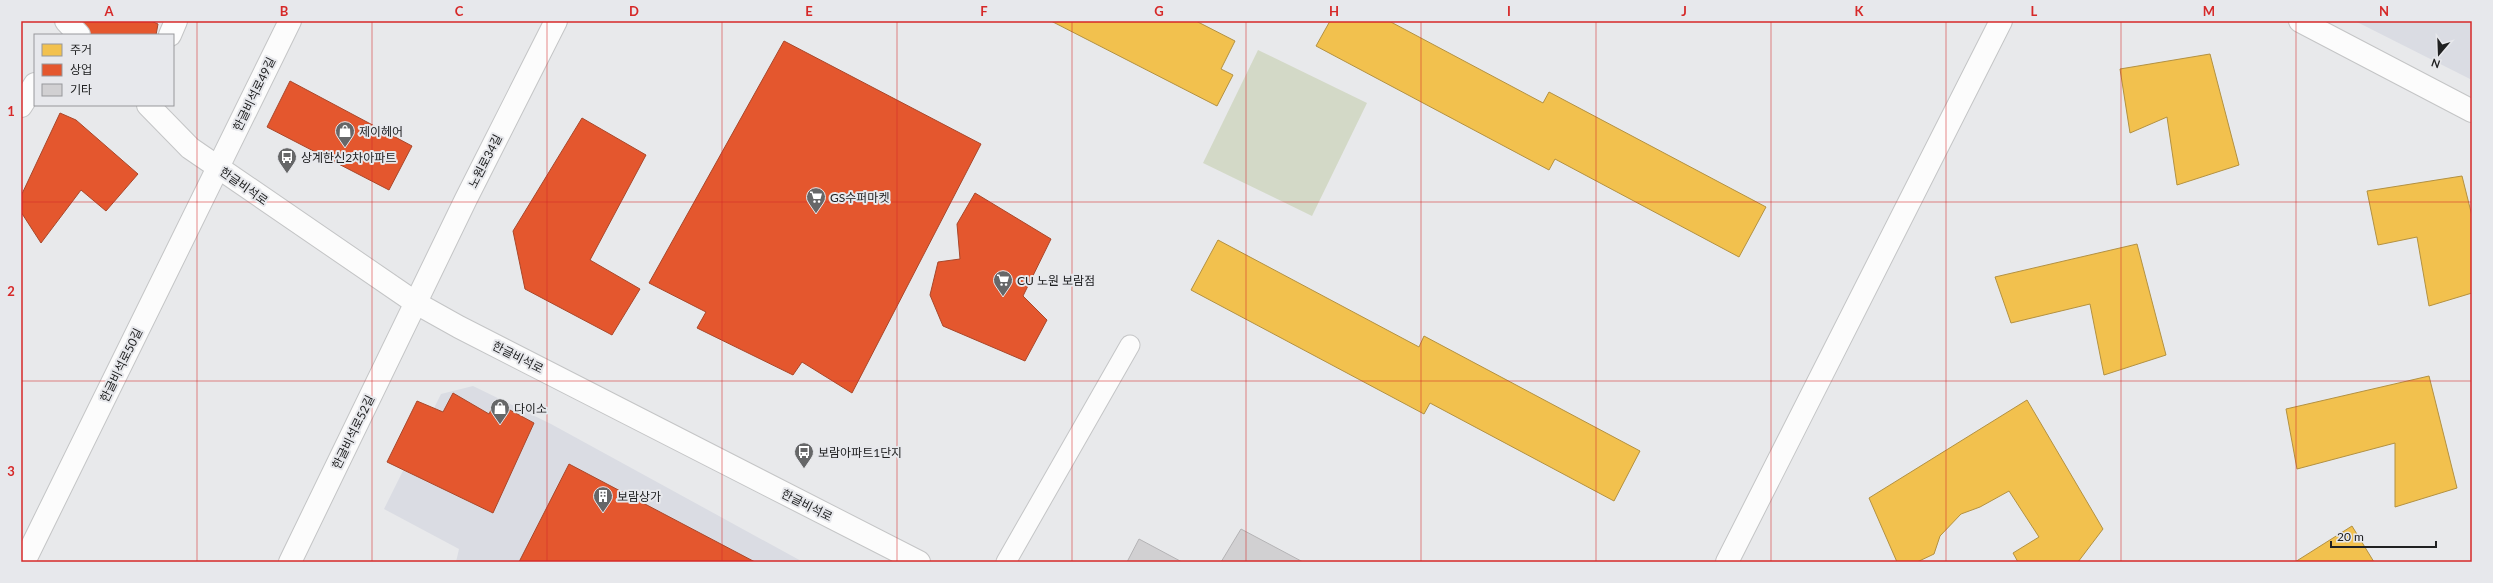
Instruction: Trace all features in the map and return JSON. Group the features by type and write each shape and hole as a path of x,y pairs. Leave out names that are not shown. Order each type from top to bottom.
{"street":[{"path":"170,34 176,21"},
{"name":"한글비석로49길","path":"218,168 290,21"},
{"name":"노원로34길","path":"416,303 556,21"},
{"path":"1726,562 2001,21"},
{"path":"2300,21 2472,111"},
{"path":"21,106 34,86"},
{"name":"한글비석로","path":"149,106 190,148 416,303 459,327 919,562"},
{"name":"한글비석로50길","path":"24,562 218,168"},
{"name":"한글비석로52길","path":"290,562 416,303"}],"lane":[{"path":"1006,562 1130,345"}],"shaded area":[{"path":"2355,21 2472,21 2472,80"},
{"path":"473,386 551,424 803,562 456,562 459,549 384,509 441,394"}],"green space":[{"path":"1258,50 1367,103 1312,216 1203,163"}],"building: 주거":[{"path":"1051,21 1196,21 1235,41 1221,69 1233,75 1217,106"},
{"path":"1330,21 1389,21 1543,103 1549,92 1766,207 1739,257 1555,159 1549,170 1316,46"},
{"path":"2210,54 2239,165 2177,185 2167,117 2130,133 2120,69"},
{"path":"2462,176 2472,216 2472,293 2429,306 2417,237 2378,245 2367,191"},
{"path":"1218,240 1419,347 1424,336 1640,451 1614,501 1430,403 1424,414 1191,290"},
{"path":"2137,244 2166,355 2104,375 2090,304 2011,323 1995,277"},
{"path":"2429,376 2457,488 2395,507 2395,443 2297,469 2286,409"},
{"path":"2027,400 2103,529 2078,562 2018,562 2013,553 2039,537 2009,491 1980,507 1961,514 1940,536 1934,554 1917,562 1897,562 1869,498"},
{"path":"2352,526 2374,562 2295,562"}],"building: 상업":[{"path":"79,21 151,21 158,24 156,34 89,34"},
{"name":"GS수퍼마켓","path":"784,41 981,144 852,393 802,362 793,375 697,328 706,312 649,283"},
{"path":"290,81 412,146 389,190 267,127"},
{"path":"60,113 76,120 138,174 106,211 81,190 41,243 21,212 21,196"},
{"path":"582,118 646,155 590,260 640,289 612,335 525,289 513,231"},
{"path":"975,193 1051,239 1023,296 1047,320 1025,361 943,326 930,295 938,262 960,259 957,224"},
{"path":"453,393 489,414 495,402 534,423 493,513 387,462 417,401 443,412"},
{"name":"보람상가","path":"569,464 755,562 519,562"}],"building: 기타":[{"path":"1241,529 1303,562 1221,562"},
{"path":"1139,539 1182,562 1127,562"}],"place":[{"name":"제이헤어","path":"345,148"},
{"name":"상계한신2차아파트","path":"287,174"},
{"name":"GS수퍼마켓","path":"816,214"},
{"name":"CU 노원 보람점","path":"1003,297"},
{"name":"다이소","path":"500,425"},
{"name":"보람아파트1단지","path":"804,469"},
{"name":"보람상가","path":"603,513"}]}
